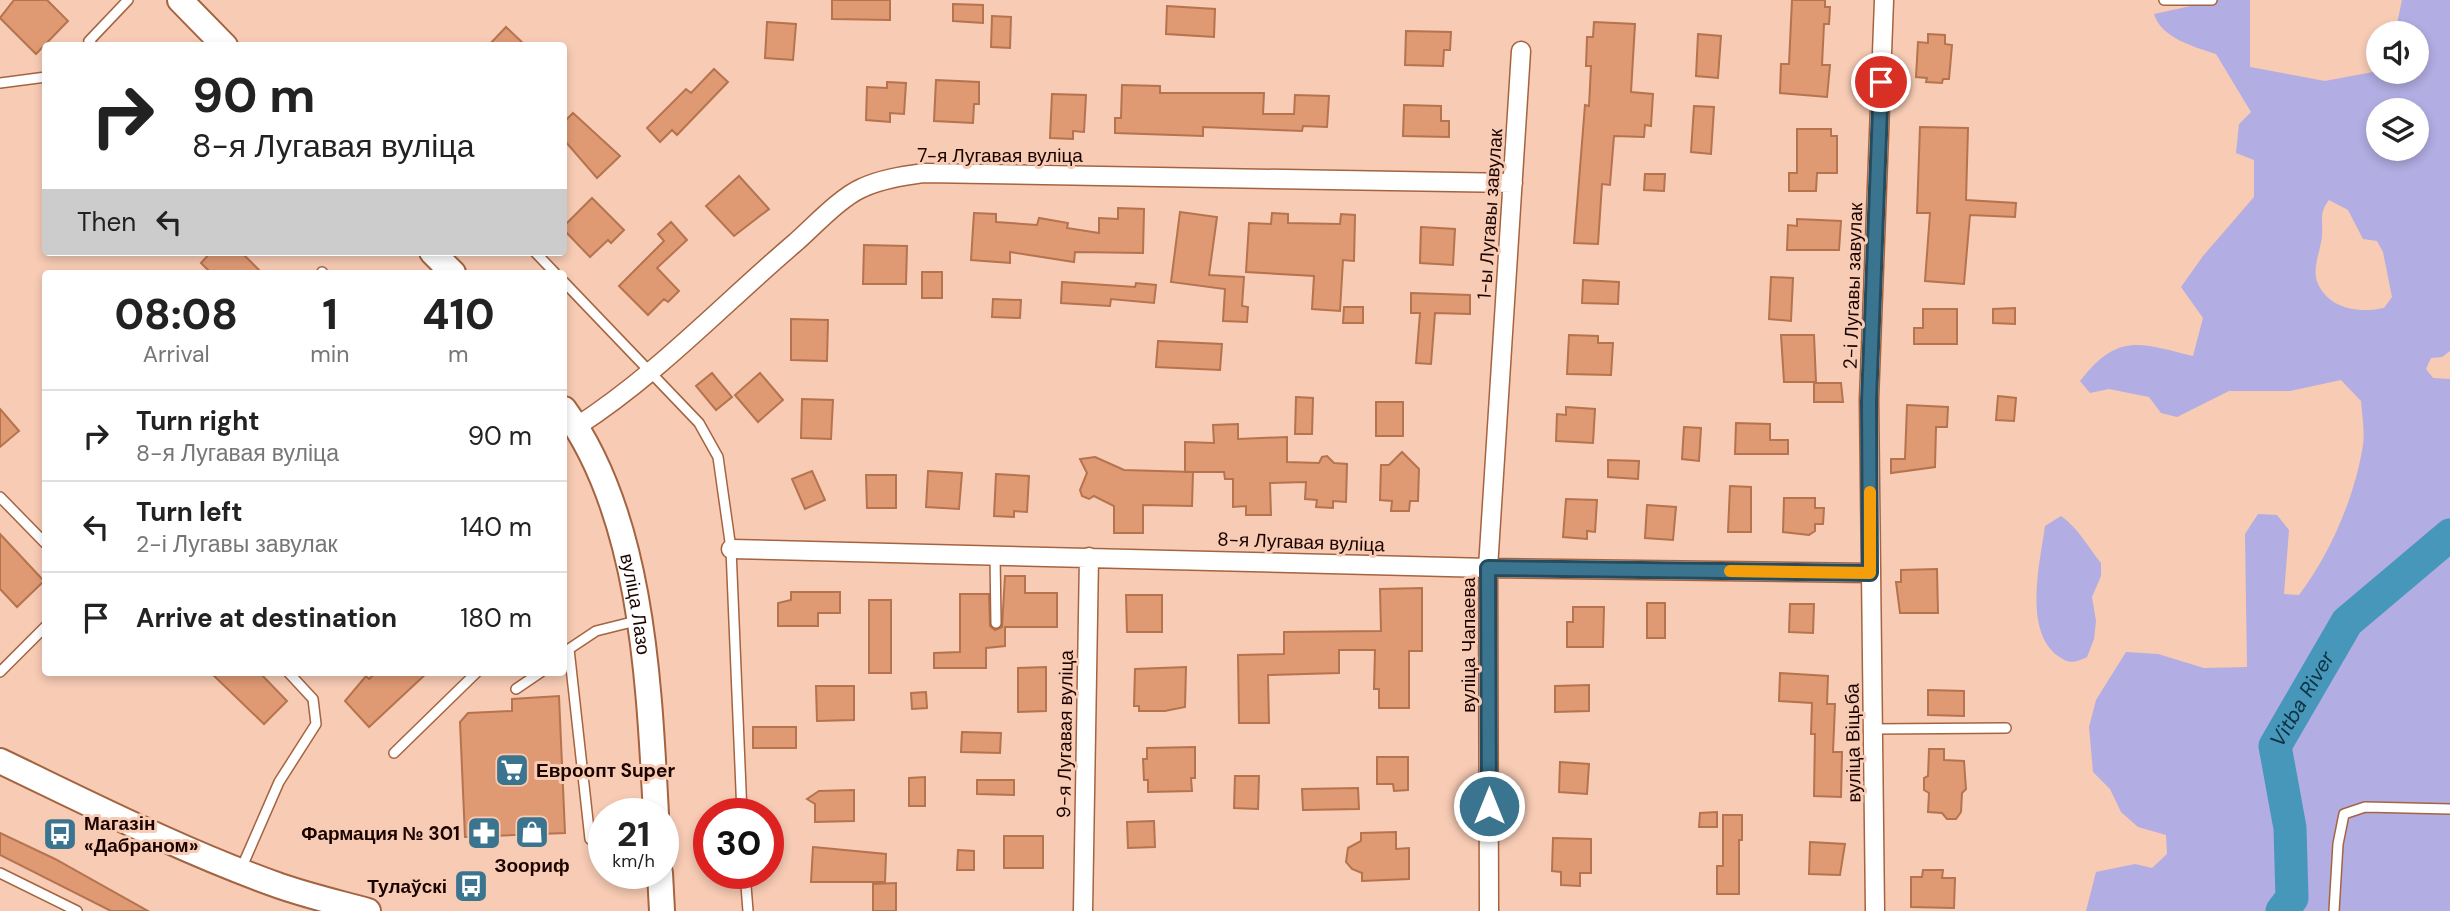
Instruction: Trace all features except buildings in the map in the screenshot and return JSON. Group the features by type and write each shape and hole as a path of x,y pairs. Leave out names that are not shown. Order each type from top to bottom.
{"street":[{"path":"180,0 221,42"},
{"name":"2-і Лугавы завулак","path":"1870,573 1869,401 1884,0"},
{"name":"1-ы Лугавы завулак","path":"1501,379 1521,51"},
{"name":"7-я Лугавая вуліца","path":"570,418 650,373 747,284 860,188 894,177 924,173 1513,183"},
{"path":"436,256 450,270"},
{"name":"вуліца Чапаева","path":"1489,911 1488,568 1501,379"},
{"name":"вуліца Лазо","path":"570,418 612,503 641,620 655,798"},
{"name":"8-я Лугавая вуліца","path":"731,549 1488,568 1870,573"},
{"name":"9-я Лугавая вуліца","path":"1083,911 1089,557"},
{"name":"вуліца Віцьба","path":"1870,573 1875,911"},
{"path":"0,761 134,825 241,870 282,886 368,911"},
{"path":"661,889 662,911"}],"lane":[{"path":"90,42 128,0"},
{"path":"2164,0 2212,0"},
{"path":"0,83 42,78"},
{"path":"539,256 552,270"},
{"path":"567,285 699,423 718,457 731,549 741,798"},
{"path":"0,497 42,540"},
{"path":"995,555 996,623"},
{"path":"567,650 596,631 641,620"},
{"path":"1,671 42,630"},
{"path":"567,659 588,823"},
{"path":"241,870 279,782 316,724 313,699 292,676"},
{"path":"394,753 473,676"},
{"path":"516,689 535,676"},
{"path":"1874,729 2006,728"},
{"path":"2334,911 2344,814 2365,807 2450,809"},
{"path":"0,873 77,911"},
{"path":"746,889 748,911"}],"shaded area":[{"path":"2189,0 2250,0 2250,67 2325,81 2366,73 2366,84 2429,84 2429,21 2398,21 2402,0 2450,0 2450,351 2442,357 2431,358 2426,369 2433,378 2450,379 2450,911 2086,911 2096,872 2135,864 2152,868 2167,854 2166,835 2138,827 2121,812 2110,789 2093,772 2089,727 2096,700 2126,652 2158,654 2204,668 2247,667 2245,534 2258,514 2277,515 2289,530 2284,594 2299,595 2321,562 2340,524 2354,485 2363,445 2361,401 2341,380 2290,391 2229,391 2177,417 2161,413 2149,397 2109,389 2090,393 2080,381 2106,355 2131,345 2144,345 2193,356 2203,318 2181,287 2203,256 2254,197 2254,160 2236,153 2239,124 2251,112 2216,54 2189,45 2171,35 2154,14 2191,6","holes":["2329,200 2348,210 2363,239 2377,241 2383,252 2392,297 2384,308 2347,308 2330,299 2318,284 2316,272 2324,208"]},
{"path":"2061,516 2078,532 2101,563 2101,576 2092,597 2096,621 2094,639 2087,657 2072,662 2058,656 2047,644 2037,613 2036,595 2045,526"}],"waterway":[{"name":"Vitba River","path":"2282,911 2292,898 2290,828 2275,746 2347,622 2450,535"}],"slow traffic":[{"path":"1730,571 1870,573 1870,492"}],"place":[{"name":"Евроопт Super","path":"512,770"},
{"name":"Зоориф","path":"532,832"},
{"name":"Фармация № 301","path":"484,833"},
{"name":"Магазін «Дабраном»","path":"60,834"},
{"name":"Тулаўскі","path":"471,886"}],"route":[{"path":"1489,806 1488,568 1870,573 1869,401 1877,252 1881,82"}]}
